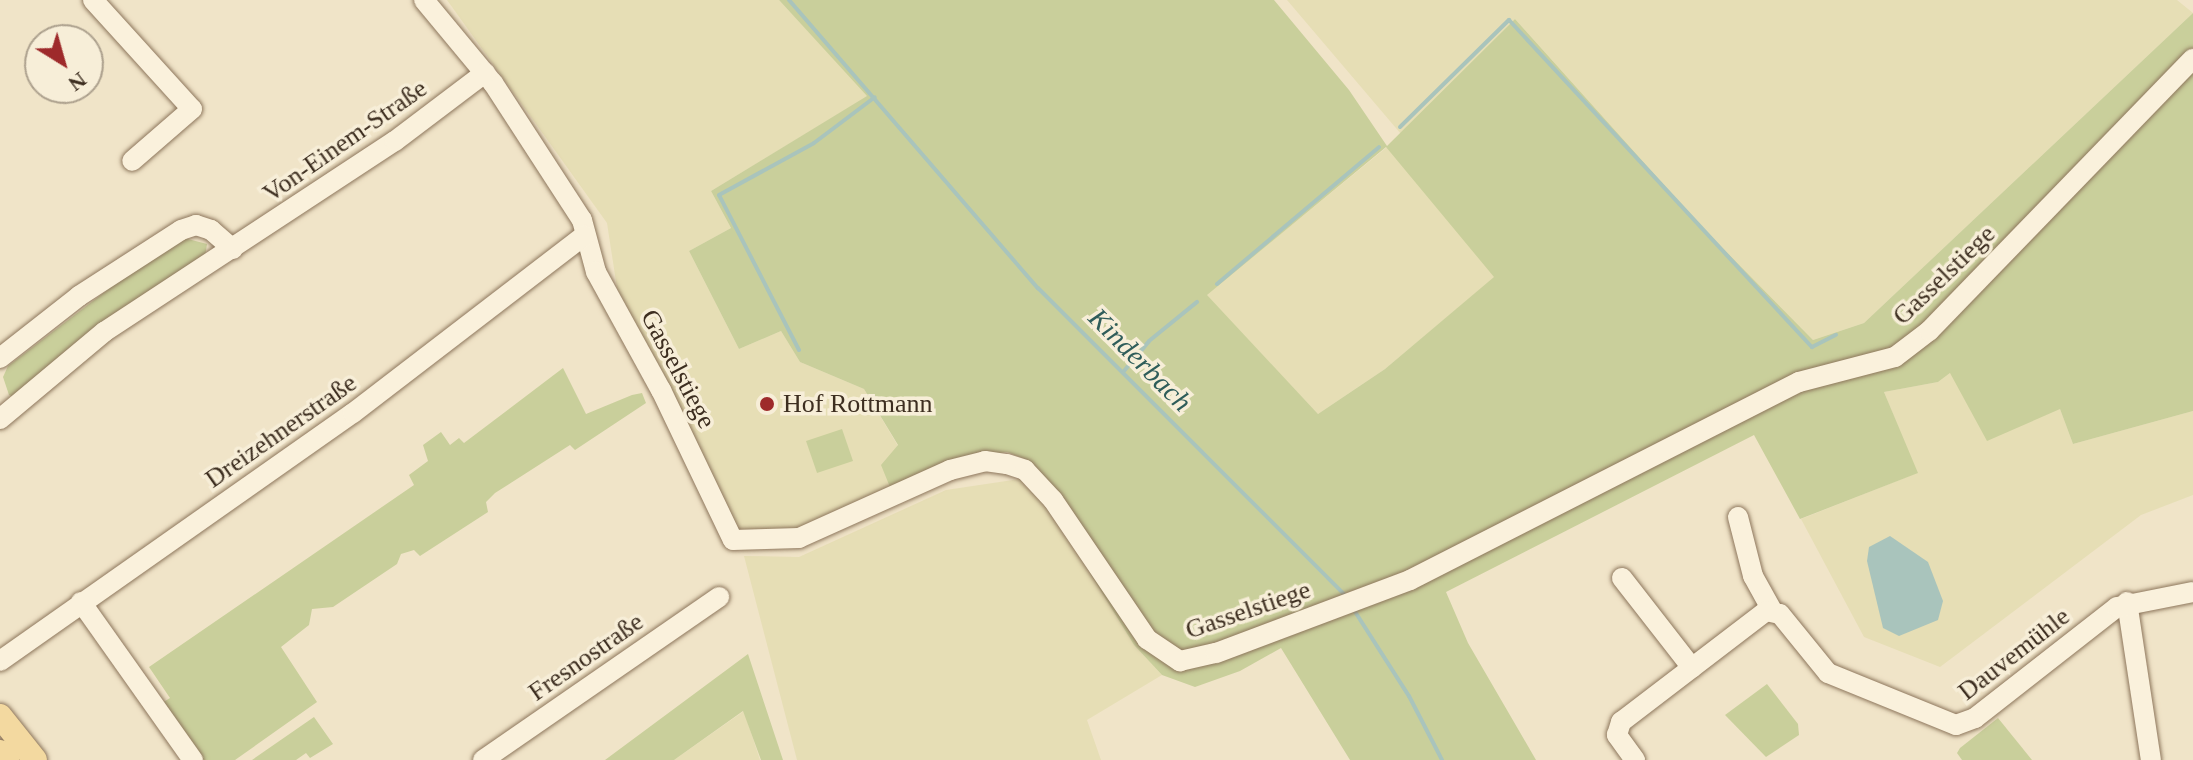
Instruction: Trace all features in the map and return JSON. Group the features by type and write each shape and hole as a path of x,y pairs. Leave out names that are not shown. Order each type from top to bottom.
{"main road":[{"path":"0,716 35,760"},
{"path":"0,752 7,760"}],"street":[{"name":"Gasselstiege","path":"424,0 485,73 568,197 585,235 596,272 661,390 733,540 799,538 829,529 950,470 985,461 1025,470 1053,500 1147,639 1171,658 1216,653 1410,580 1799,382 1895,357 1929,331 2193,59"},
{"path":"103,3 192,109 132,161"},
{"name":"Von-Einem-Straße","path":"4,408 104,332 395,141 485,73"},
{"path":"0,358 91,288 181,230 196,225 211,230 233,249"},
{"name":"Dreizehnerstraße","path":"0,661 353,413 585,235"},
{"name":"Dauvemühle","path":"1738,517 1753,576 1772,610 1828,673 1956,725 1975,718 2127,602 2193,592"},
{"path":"1622,578 1692,668"},
{"name":"Fresnostraße","path":"483,760 719,597"},
{"path":"81,602 193,760"},
{"path":"2127,602 2151,760"},
{"path":"1635,760 1615,729 1772,610"}],"shaded area":[{"path":"447,0 779,0 868,96 711,191 731,228 689,251 739,349 781,331 800,362 864,389 898,446 892,492 816,527 743,533 733,527 617,288 607,223"},
{"path":"1287,0 2177,0 2193,13 1864,323 1813,340 1700,225 1515,19 1401,134"},
{"path":"1387,147 1495,277 1385,369 1318,414 1206,295"},
{"path":"1950,373 2060,409 2073,444 2193,411 2193,495 2141,515 1940,667 1864,637 1801,519 1917,473 1884,392 1938,382"},
{"path":"1020,479 1049,507 1134,645 1162,675 1087,720 1101,760 797,760 744,556 799,557 946,490"},
{"path":"744,711 760,760 674,760"}],"green space":[{"path":"779,0 1274,0 1349,90 1387,146 1515,19 1700,225 1813,340 1864,323 2193,13 2193,411 2073,444 2060,409 1987,441 1950,373 1938,382 1884,392 1918,473 1800,519 1754,435 1446,592 1468,643 1536,760 1350,760 1281,648 1240,671 1195,687 1162,675 1134,645 1049,507 1027,460 1007,452 963,458 892,492 881,465 898,445 864,389 800,362 781,331 739,349 689,251 731,228 711,191 867,96","holes":["1386,147 1494,277 1385,369 1318,414 1207,295"]},
{"path":"184,238 207,244 205,257 14,397 9,395 3,377 8,366 123,278"},
{"path":"563,368 586,414 642,393 646,403 575,450 570,445 495,493 486,502 488,512 420,556 414,550 401,554 397,564 333,607 312,609 309,625 281,647 317,702 235,760 202,760 162,703 170,698 149,667 414,485 409,475 428,461 423,445 441,432 450,445 459,438 464,443"},
{"path":"842,429 853,461 817,473 806,441"},
{"path":"748,654 783,760 761,760 743,711 674,760 605,760"},
{"path":"1767,684 1798,724 1799,735 1766,757 1725,715"},
{"path":"314,717 333,744 310,758 306,753 296,760 252,760"},
{"path":"1998,718 2032,760 1962,760 1957,753 1960,748"}],"water":[{"path":"1890,536 1928,562 1943,601 1938,620 1899,636 1883,628 1867,561 1869,547"}],"waterway":[{"name":"Kinderbach","path":"789,0 1038,288 1346,596"},
{"path":"1400,127 1509,20 1812,347 1836,335"},
{"path":"799,350 719,195 814,143 875,97"},
{"path":"1217,284 1379,147"},
{"path":"1124,371 1149,341 1197,302"},
{"name":"Kinderbach","path":"1352,607 1409,696 1442,760"}],"place":[{"name":"Hof Rottmann","path":"767,404"}]}
